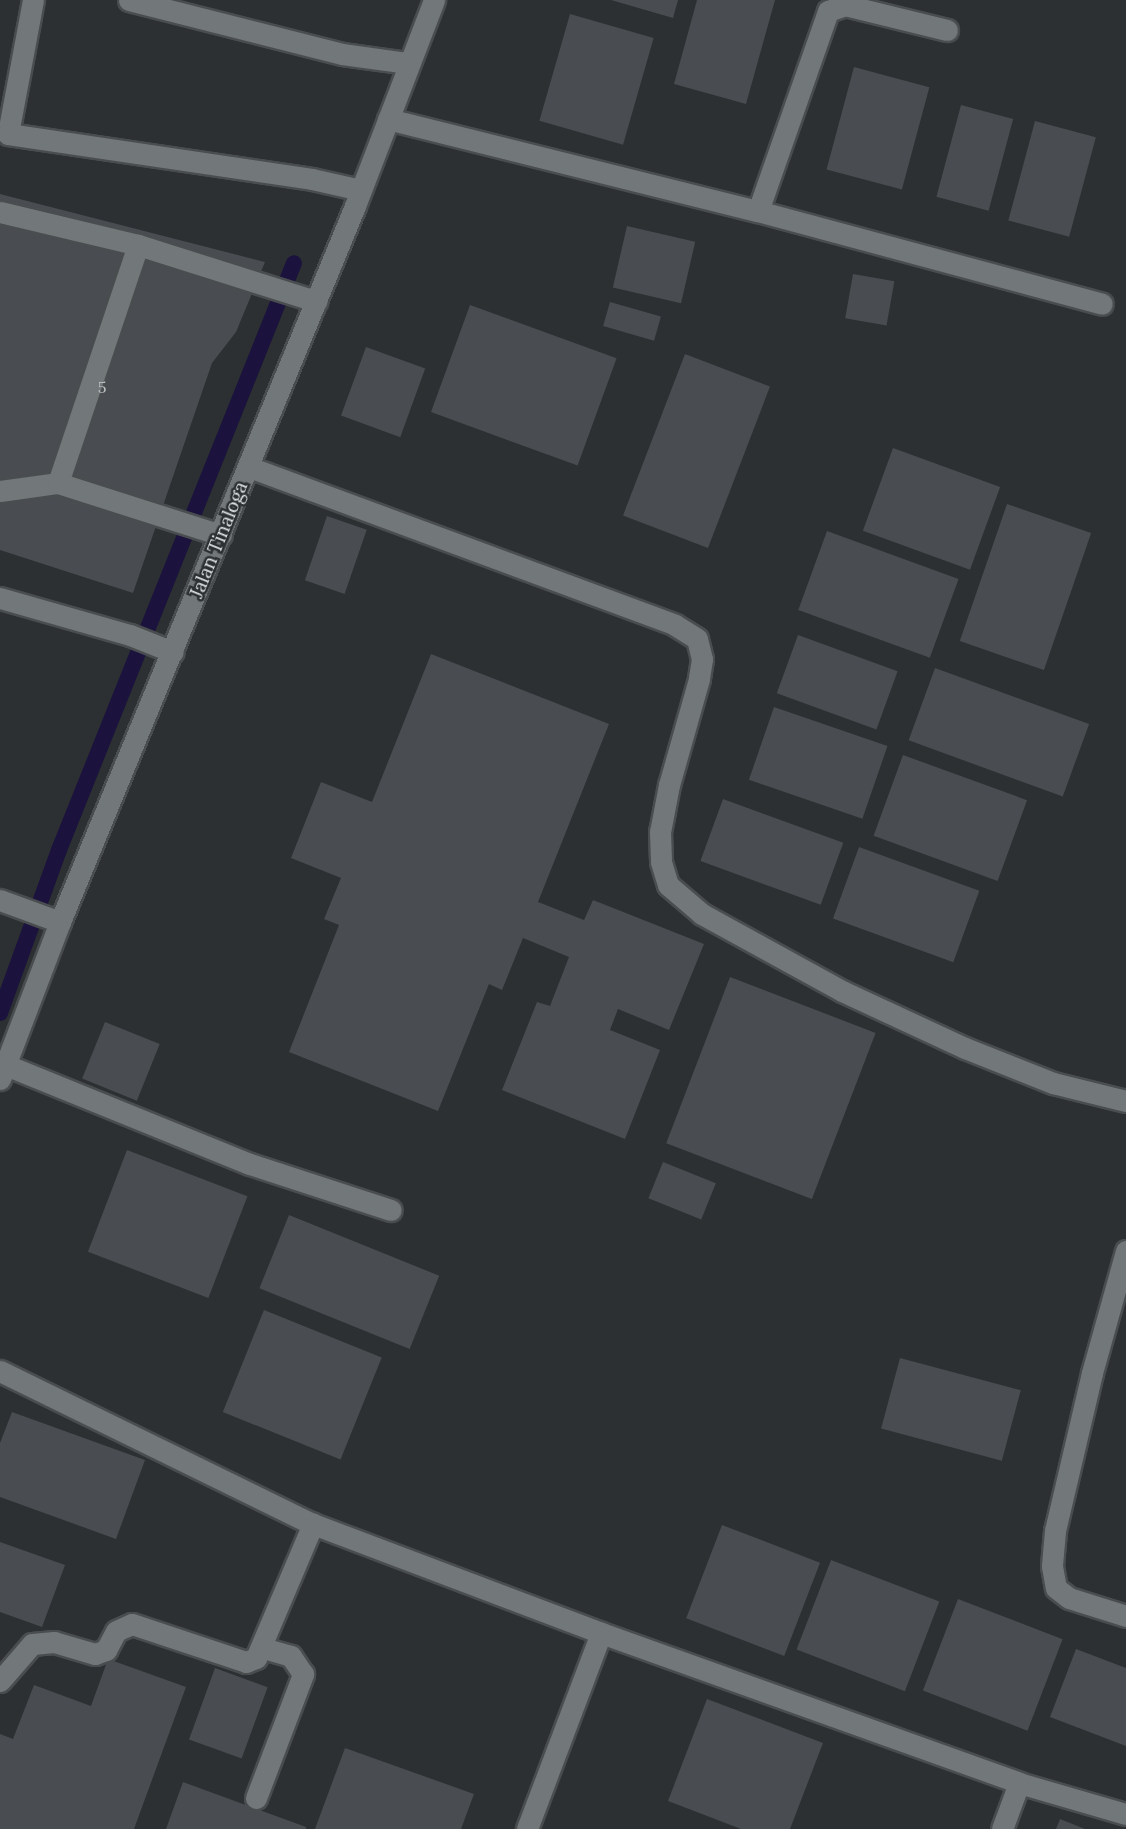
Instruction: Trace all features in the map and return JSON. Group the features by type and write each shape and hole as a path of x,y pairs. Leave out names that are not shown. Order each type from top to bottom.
{"street":[{"path":"33,0 4,133 312,179 361,190"},
{"path":"129,0 342,54 408,63"},
{"name":"Jalan Tinaloga","path":"3,1072 51,918 166,649 222,535 312,300 361,190 434,0"},
{"path":"758,211 828,11 845,5 947,30"},
{"path":"388,119 758,211 1102,304"},
{"path":"0,212 138,245 312,300"},
{"path":"58,483 138,245"},
{"path":"249,467 675,625 697,639 702,659 669,785 660,832 661,862 668,885 702,914 842,991 965,1048 1041,1078 1126,1101"},
{"path":"0,491 58,483 222,535"},
{"path":"0,598 130,635 166,649"},
{"path":"0,900 51,918"},
{"path":"3,1072 250,1164 391,1210"},
{"path":"1126,1251 1092,1373 1055,1531 1052,1566 1056,1588 1069,1598 1126,1616"},
{"path":"0,1371 313,1524 600,1633 1019,1783 1126,1814"},
{"path":"0,1681 32,1644 54,1642 95,1654 106,1650 116,1630 132,1624 246,1662 256,1658 263,1648 313,1524"},
{"path":"527,1829 600,1633"},
{"path":"256,1798 303,1675 291,1656 263,1648"},
{"path":"1002,1829 1019,1783"}],"building":[{"path":"611,0 678,0 673,18"},
{"path":"697,0 775,0 746,104 674,84"},
{"path":"570,14 654,38 623,145 539,121"},
{"path":"854,67 929,87 902,190 827,169"},
{"path":"961,105 1013,119 989,211 936,197"},
{"path":"1035,121 1096,137 1069,237 1008,220"},
{"path":"0,194 265,262 236,332 212,363 133,593 0,550"},
{"path":"627,226 695,242 681,303 613,287"},
{"path":"853,274 894,281 887,326 845,318"},
{"path":"610,302 661,317 654,341 603,326"},
{"path":"470,305 617,358 578,465 431,412"},
{"path":"366,347 425,369 400,437 341,416"},
{"path":"685,354 770,387 708,548 623,516"},
{"path":"893,448 1000,487 970,570 863,531"},
{"path":"1007,504 1091,533 1044,670 960,641"},
{"path":"327,516 367,530 345,594 305,580"},
{"path":"827,531 959,579 930,658 798,610"},
{"path":"798,635 898,671 876,730 777,693"},
{"path":"431,654 609,724 538,902 584,920 593,900 704,944 669,1030 618,1009 610,1030 660,1050 625,1139 502,1090 537,1002 550,1006 569,957 523,938 502,990 489,984 438,1111 289,1052 339,925 324,919 341,878 291,858 321,782 372,802"},
{"path":"935,668 1089,724 1063,796 909,740"},
{"path":"774,707 887,746 862,819 749,780"},
{"path":"903,755 1027,800 998,881 874,836"},
{"path":"723,799 843,843 821,905 700,861"},
{"path":"859,847 979,891 953,962 833,918"},
{"path":"730,977 876,1033 812,1199 666,1143"},
{"path":"105,1022 160,1044 137,1101 82,1079"},
{"path":"127,1150 247,1196 208,1298 88,1252"},
{"path":"663,1162 716,1183 701,1220 648,1198"},
{"path":"289,1215 439,1276 410,1349 259,1288"},
{"path":"264,1310 382,1358 341,1460 223,1412"},
{"path":"900,1358 1021,1390 1002,1461 881,1429"},
{"path":"12,1412 145,1460 116,1539 0,1497 0,1443"},
{"path":"722,1525 820,1563 784,1656 686,1618"},
{"path":"0,1542 65,1565 42,1627 0,1612"},
{"path":"831,1560 939,1602 905,1691 797,1650"},
{"path":"958,1599 1063,1639 1027,1731 923,1690"},
{"path":"1076,1649 1126,1668 1126,1746 1050,1717"},
{"path":"108,1659 186,1687 134,1829 0,1829 0,1734 13,1739 34,1685 91,1706"},
{"path":"215,1668 268,1687 242,1759 189,1739"},
{"path":"707,1699 823,1743 790,1829 741,1829 668,1801"},
{"path":"345,1748 474,1794 461,1829 315,1829"},
{"path":"183,1782 306,1827 306,1829 166,1829"},
{"path":"1060,1819 1085,1829 1056,1829"}],"waterway":[{"path":"0,1013 59,850 294,263"}]}
